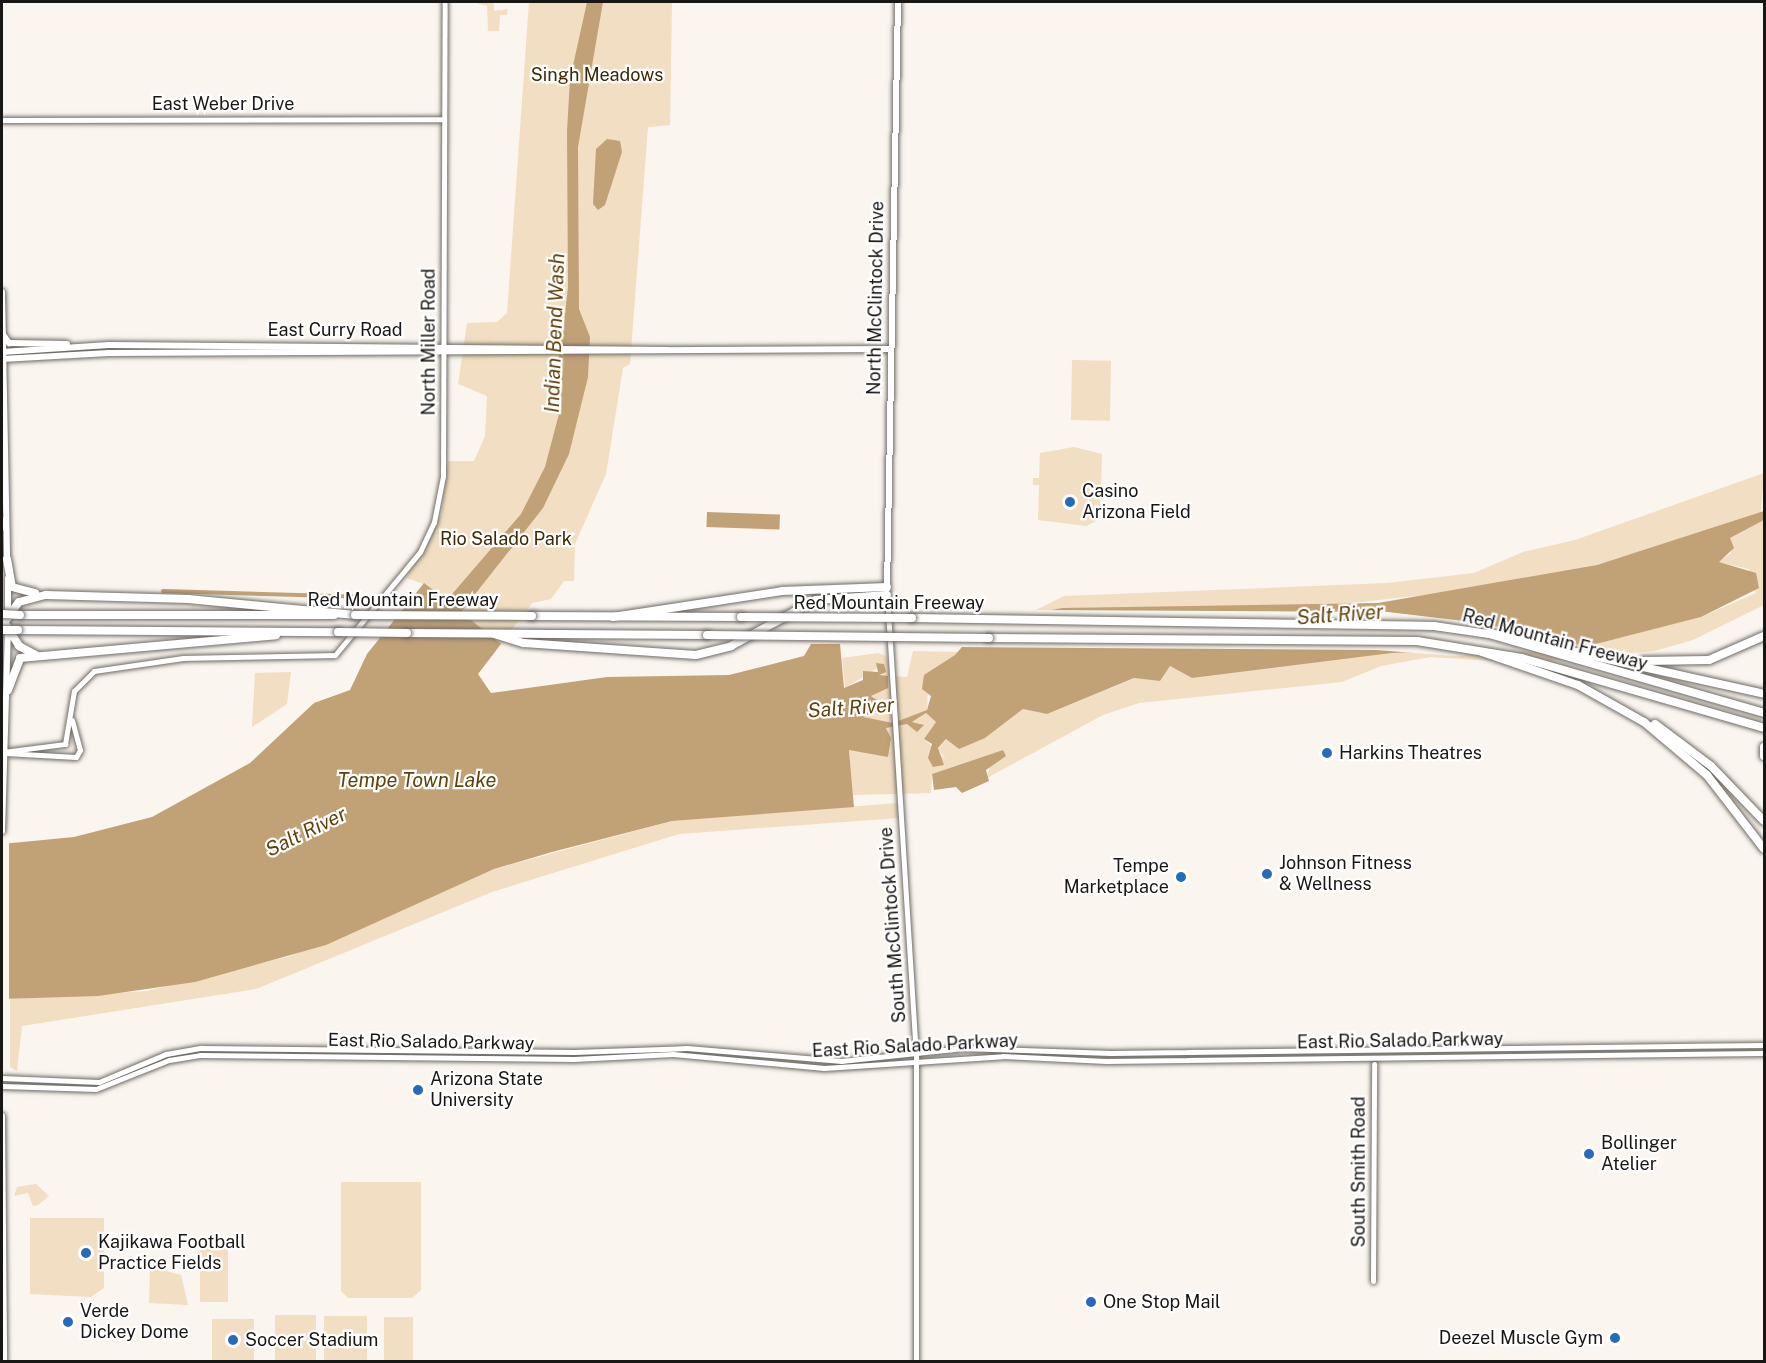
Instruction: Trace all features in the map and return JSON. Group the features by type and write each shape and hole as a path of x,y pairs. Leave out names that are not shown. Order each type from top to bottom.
{"highway":[{"path":"7,557 15,590 46,595 188,599 355,615"},
{"path":"613,617 782,591 887,591"},
{"path":"494,634 514,642 696,655 731,646 816,600 887,591"},
{"path":"4,619 24,599 46,595"},
{"name":"Red Mountain Freeway","path":"4,619 20,615 532,615 1378,622 1489,634 1764,713"},
{"path":"4,619 8,641"},
{"path":"4,619 26,651 53,656"},
{"name":"Red Mountain Freeway","path":"4,619 18,630 1357,639 1480,651 1596,679 1764,728"},
{"path":"8,690 17,660 286,632"},
{"path":"1489,634 1680,664 1724,656 1764,636"},
{"path":"1542,642 1764,694"},
{"path":"1480,651 1599,693 1692,750 1764,821"},
{"path":"1599,693 1687,756 1764,849"},
{"path":"1764,747 1764,756"}],"main road":[{"name":"North Miller Road","path":"72,720 76,686 103,668 183,658 324,658 341,651 415,559 434,522 443,476 445,2"},
{"name":"North McClintock Drive","path":"887,591 898,2"},
{"name":"East Weber Drive","path":"2,120 444,119"},
{"path":"2,292 4,531"},
{"path":"3,334 9,343 80,345"},
{"name":"East Curry Road","path":"2,356 80,345 444,350"},
{"name":"East Curry Road","path":"2,356 444,350 890,349"},
{"path":"2,520 7,557 4,619"},
{"name":"South McClintock Drive","path":"887,591 916,1060 916,1362"},
{"path":"2,831 2,751 8,744 8,641"},
{"path":"2,751 68,757 80,752 72,720"},
{"path":"68,757 66,744 72,720"},
{"path":"2,751 76,742"},
{"name":"East Rio Salado Parkway","path":"2,1078 99,1082 166,1054 201,1048 582,1052 687,1048 816,1060 915,1052 1764,1045"},
{"name":"East Rio Salado Parkway","path":"2,1086 96,1089 169,1060 200,1055 591,1059 673,1054 824,1068 916,1060 1764,1053"},
{"name":"South Smith Road","path":"1374,1064 1374,1281"},
{"path":"2,1116 4,1362"}],"green space":[{"path":"473,2 494,2 494,11 508,9 507,15 500,15 499,31 488,31 487,6"},
{"path":"529,2 672,2 670,125 648,127 630,364 623,368 606,474 575,544 574,581 564,581 551,599 532,603 501,644 427,585 406,578 441,515 448,461 474,461 485,436 487,396 458,384 467,323 497,322 507,313"},
{"path":"1072,360 1111,361 1110,421 1071,420"},
{"name":"Casino Arizona Field","path":"1074,447 1102,454 1100,519 1086,526 1038,520 1039,485 1033,485 1033,478 1039,478 1040,453"},
{"path":"1764,473 1761,514 1597,565 1470,590 1306,608 1062,608 1026,615 1064,596 1387,583 1474,573 1523,552 1575,540"},
{"path":"1764,520 1764,605 1693,640 1654,651 1530,663 1430,657 1381,666 1342,682 1139,703 1103,715 987,778 990,765 1006,756 1003,750 932,774 931,793 853,795 849,749 891,738 886,727 921,724 912,722 926,713 936,722 924,739 946,760 938,749 947,739 985,738 1023,709 1047,714 1135,678 1160,681 1170,666 1192,678 1392,653 1592,645 1701,617 1756,593 1749,569 1718,562 1731,553 1730,538"},
{"path":"913,651 958,652 928,688 927,711 893,723 863,718 876,713 872,694 888,688 879,675 884,664 845,688 842,658 878,653 886,656 894,676 907,677"},
{"path":"291,672 287,704 252,727 255,673"},
{"path":"898,803 899,818 679,834 492,892 256,989 22,1026 17,1071 10,1067 10,999 147,991 290,956 494,869 672,821"},
{"path":"341,1182 421,1182 421,1290 412,1298 348,1298 341,1291"},
{"path":"36,1184 49,1196 38,1205 33,1206 28,1193 14,1196 17,1187"},
{"path":"30,1218 104,1218 104,1288 91,1297 30,1294"},
{"path":"200,1239 228,1239 228,1302 200,1302"},
{"path":"150,1267 181,1275 188,1305 149,1303"},
{"path":"275,1315 316,1315 316,1361 275,1361"},
{"path":"324,1316 367,1316 367,1361 324,1361"},
{"path":"384,1317 413,1317 413,1361 384,1361"},
{"name":"Soccer Stadium","path":"212,1319 254,1319 254,1361 212,1361"}],"water":[{"name":"Tempe Town Lake","path":"587,2 603,2 578,147 579,309 590,337 588,377 569,454 543,508 461,612 501,644 478,674 491,693 607,677 729,675 804,656 811,644 840,644 844,688 863,680 863,671 878,672 876,663 884,664 886,672 879,675 888,676 888,688 871,696 880,702 878,711 863,717 893,723 927,710 931,696 922,689 924,675 955,655 975,632 1026,615 1062,608 1378,603 1597,565 1764,511 1764,520 1730,538 1734,548 1719,562 1756,573 1759,588 1701,617 1592,645 1392,653 1192,678 1170,666 1160,681 1134,678 1047,714 1023,709 985,738 959,749 946,739 938,748 944,765 933,767 928,758 932,744 924,739 936,722 926,713 912,722 924,725 917,732 907,724 886,728 891,738 888,757 849,750 854,807 672,821 494,869 326,945 195,982 98,996 2,999 2,844 74,837 152,817 250,763 314,703 350,690 367,654 424,583 447,600 521,514 545,467 560,410 562,381 556,369 562,343 555,334 556,324 564,323 568,287 567,131 570,79"},
{"path":"607,139 620,141 622,152 605,205 598,210 593,204 596,149"},
{"path":"707,512 780,515 779,530 706,527"},
{"path":"1003,750 1006,756 986,770 989,781 962,793 956,787 934,790 932,774"}],"pier":[{"path":"1037,610 1388,612 1481,623 1593,648 1454,656 1376,650 958,647 973,630"},
{"path":"2,840 9,840 9,1002 2,1002"}],"waterway":[{"path":"163,591 369,597"}],"place":[{"name":"Casino Arizona Field","path":"1070,502"},
{"name":"Harkins Theatres","path":"1327,753"},
{"name":"Johnson Fitness & Wellness","path":"1267,874"},
{"name":"Tempe Marketplace","path":"1181,877"},
{"name":"Arizona State University","path":"418,1090"},
{"name":"Bollinger Atelier","path":"1589,1154"},
{"name":"Kajikawa Football Practice Fields","path":"86,1253"},
{"name":"One Stop Mail","path":"1091,1302"},
{"name":"Verde Dickey Dome","path":"68,1322"},
{"name":"Deezel Muscle Gym","path":"1615,1338"},
{"name":"Soccer Stadium","path":"233,1340"}],"park label":[{"name":"Singh Meadows","path":"597,75"},
{"name":"Rio Salado Park","path":"506,539"}],"water label":[{"name":"Indian Bend Wash","path":"555,333"},
{"name":"Salt River","path":"1340,615"},
{"name":"Salt River","path":"851,708"},
{"name":"Salt River","path":"306,832"}]}
